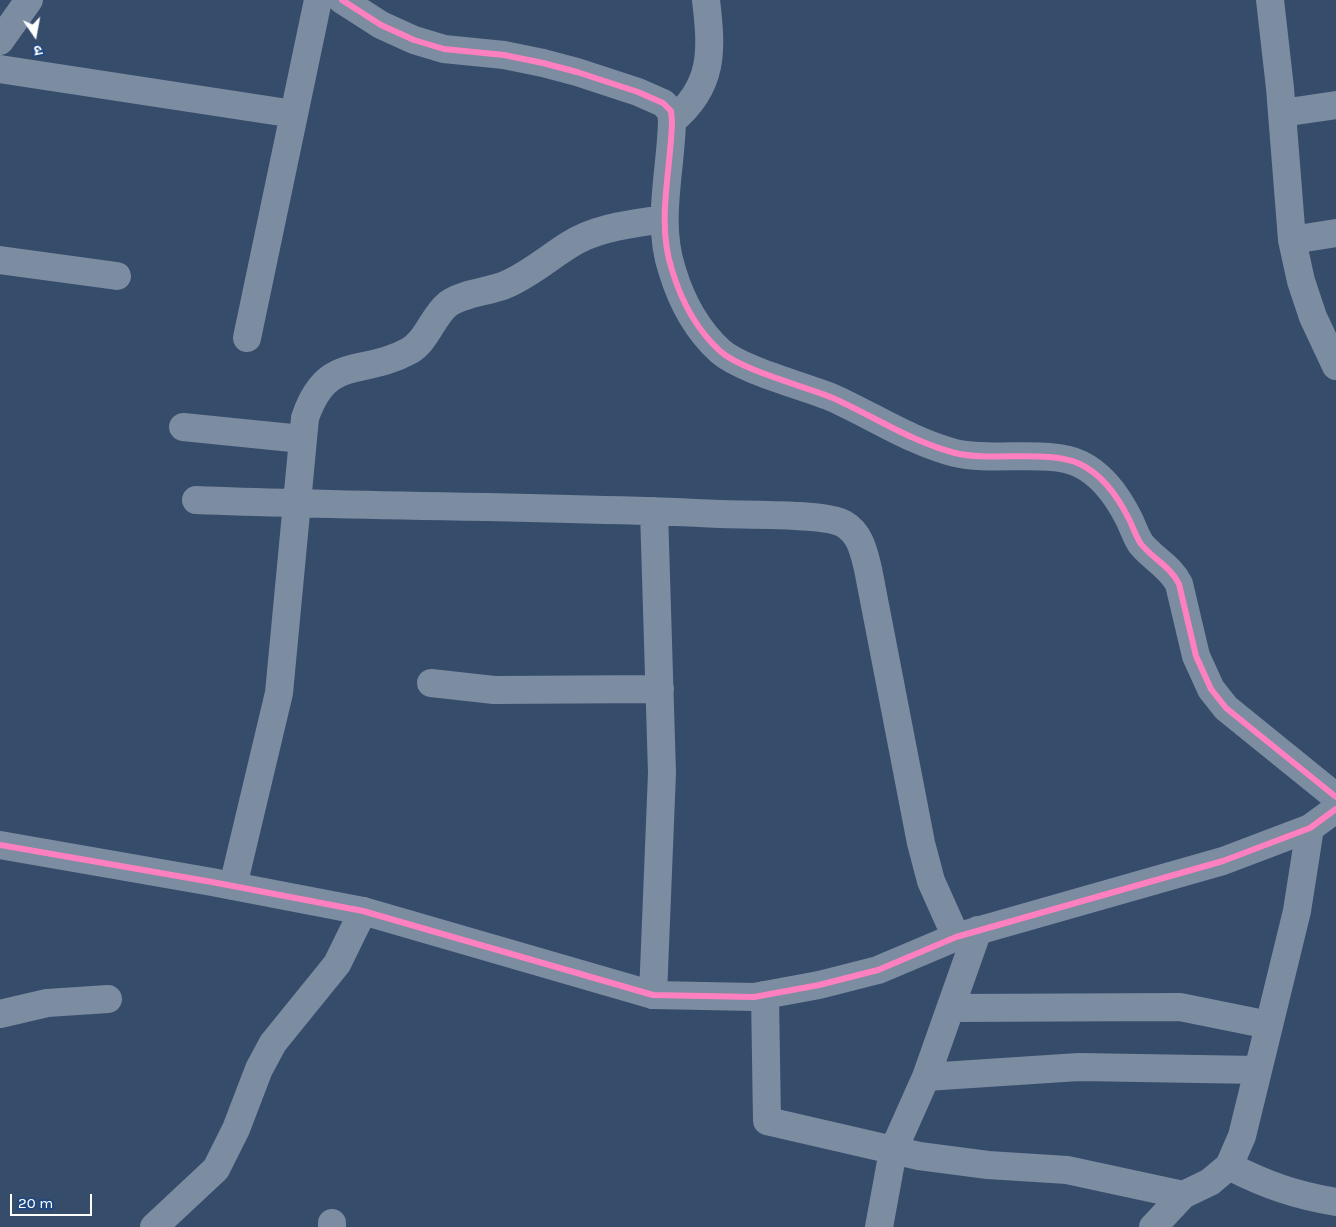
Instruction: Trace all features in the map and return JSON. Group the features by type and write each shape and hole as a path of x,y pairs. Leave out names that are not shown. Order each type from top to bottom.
{"street":[{"path":"0,42 29,0"},
{"path":"247,338 318,0"},
{"path":"342,0 381,25 414,40 444,48 504,55 542,63 577,72 638,92 663,103 671,111 672,122 664,219 666,247 681,296 693,318 722,352 752,368 830,397 920,441 955,453 981,457 1065,459 1080,464 1099,477 1112,492 1141,544 1174,575 1179,584 1196,656 1211,689 1226,708 1336,797"},
{"path":"672,122 688,108 698,95 705,76 711,46 706,0"},
{"path":"1270,0 1282,113 1292,240 1301,281 1313,316 1336,366"},
{"path":"0,69 294,114"},
{"path":"1282,113 1336,105"},
{"path":"233,886 279,693 302,439 305,418 318,389 328,378 343,370 399,356 411,350 448,304 458,299 506,285 529,273 570,244 589,234 634,223 664,219"},
{"path":"1292,240 1336,233"},
{"path":"0,260 117,276"},
{"path":"183,427 302,439"},
{"path":"196,500 295,504 654,511 828,519 843,523 855,532 868,569 921,843 931,881 967,933 951,1008 926,1077 893,1151 879,1227"},
{"path":"652,995 662,773 654,511"},
{"path":"430,683 494,690 660,688"},
{"path":"0,845 363,911 652,995 754,997 819,985 878,970 967,933 1223,861 1310,828 1336,809"},
{"path":"1153,1227 1183,1195 1210,1182 1229,1166 1242,1136 1297,911 1310,828"},
{"path":"154,1227 216,1169 236,1129 259,1069 273,1043 337,964 363,911"},
{"path":"765,995 767,1121 893,1151 988,1165 1067,1170 1183,1195"},
{"path":"0,1014 47,1003 108,999"},
{"path":"951,1008 1180,1007 1269,1025"},
{"path":"926,1077 1079,1067 1258,1070"},
{"path":"1229,1166 1263,1184 1302,1196 1336,1202"}],"cycle path":[{"path":"342,0 381,25 414,40 444,49 504,55 543,63 638,92 663,103 671,111 672,121 665,215 667,252 685,303 697,324 712,343 720,351 742,365 833,398 908,436 939,448 970,455 1053,457 1080,464 1096,474 1115,495 1141,544 1171,572 1179,584 1196,656 1211,689 1226,708 1336,797"},
{"path":"0,845 212,882 363,911 653,995 754,997 819,985 878,970 956,937 1223,861 1310,828 1336,809"}]}
